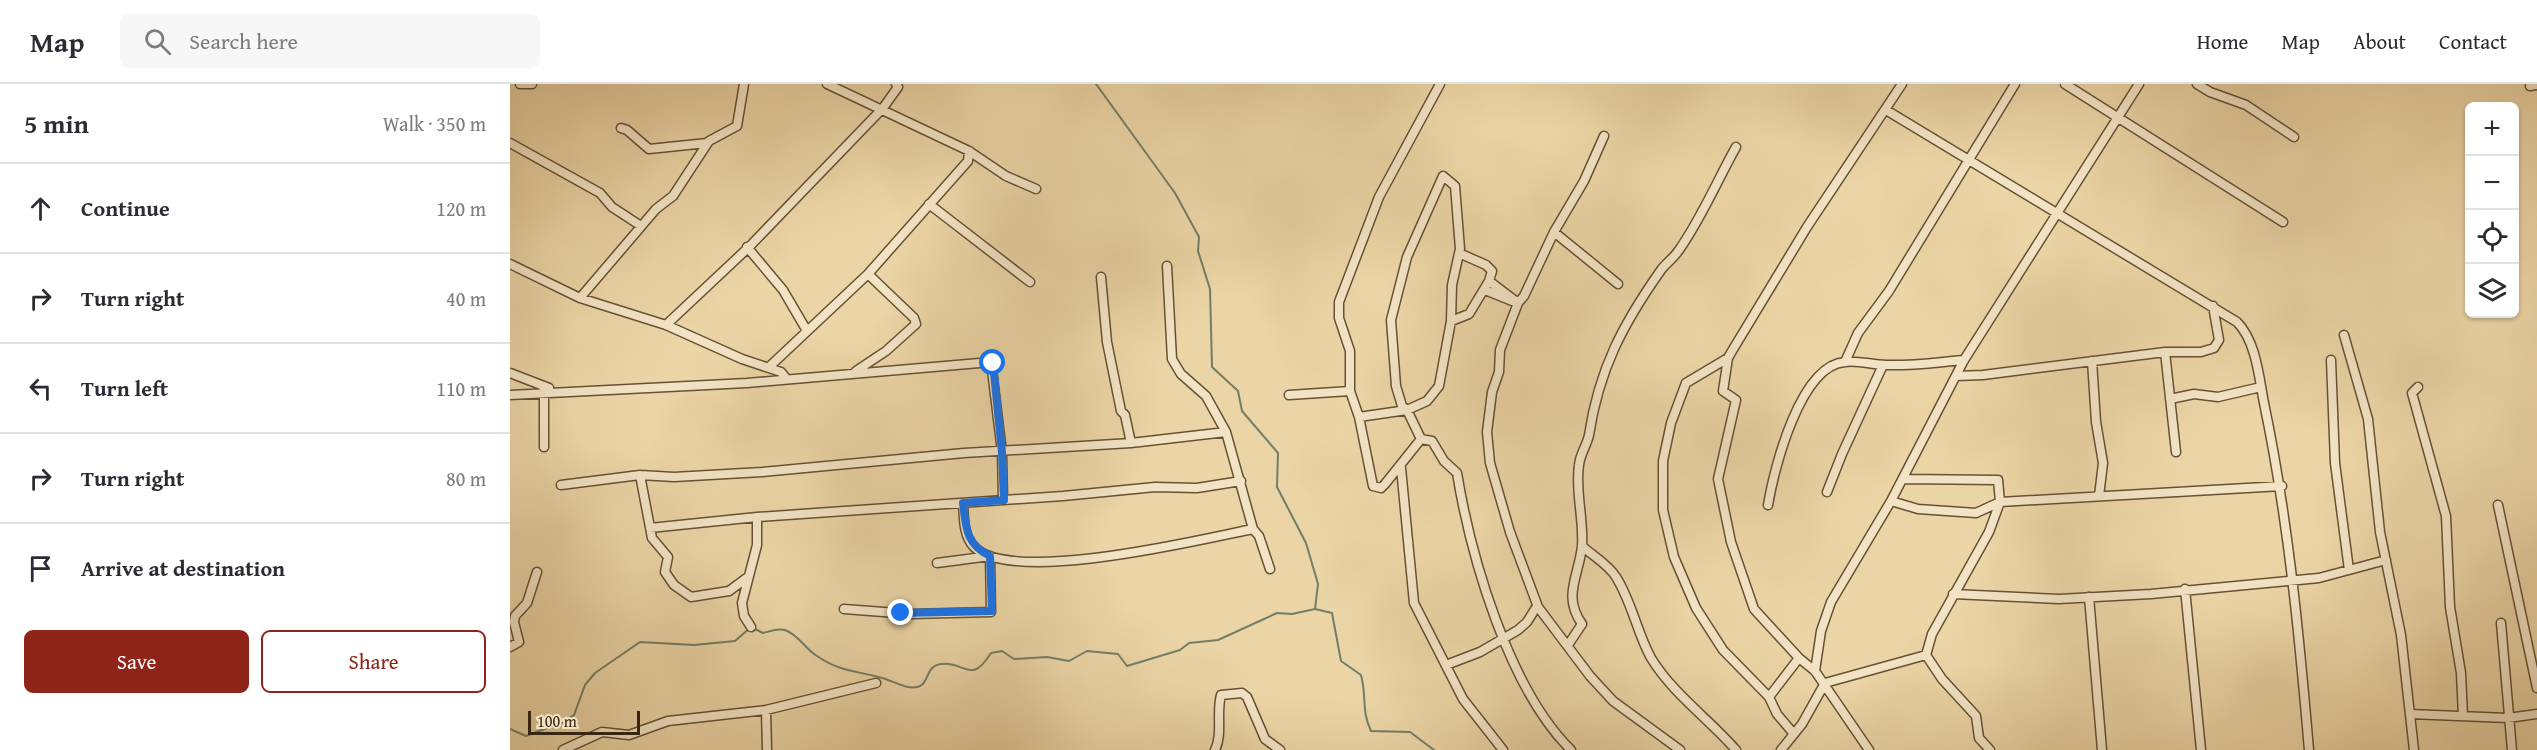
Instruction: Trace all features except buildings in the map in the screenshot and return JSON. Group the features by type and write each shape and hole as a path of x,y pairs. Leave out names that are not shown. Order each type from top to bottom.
{"street":[{"path":"520,84 532,84"},
{"path":"580,298 641,226 673,196 707,143 739,123 744,84"},
{"path":"827,84 969,151 1006,176 1036,189"},
{"path":"666,325 747,247 894,96 898,87 896,84"},
{"path":"1421,439 1401,468 1381,488 1373,486 1359,417 1350,391 1350,351 1339,318 1339,302 1379,197 1440,84"},
{"path":"1869,750 1825,683 1815,671 1798,658 1754,609 1725,515 1718,480 1736,400 1723,391 1728,358 1807,227 1902,84"},
{"path":"1845,362 1850,345 1889,291 2015,84"},
{"path":"2065,84 2283,222"},
{"path":"1815,671 1821,631 1831,602 1891,501 1965,360 2139,84"},
{"path":"2197,84 2210,92 2246,105 2294,137"},
{"path":"1886,110 1970,158 2212,306 2238,322 2245,330 2261,387 2282,486 2292,579 2296,595 2309,750"},
{"path":"621,128 627,130 649,149 707,143"},
{"path":"1604,136 1584,182 1554,232 1524,296 1518,303 1500,350 1499,372 1492,392 1486,432 1490,463 1510,532 1537,606 1590,676 1613,701 1680,750"},
{"path":"510,143 600,193 612,207 641,226"},
{"path":"1568,645 1582,624 1574,613 1571,600 1582,546 1578,467 1588,436 1597,388 1612,351 1632,315 1664,266 1678,251 1736,147"},
{"path":"769,367 868,274 968,161 969,151"},
{"path":"1359,417 1407,410 1428,401 1439,386 1443,354 1451,321 1452,285 1459,253 1455,186 1443,176 1407,257 1391,320 1396,386 1402,406 1407,410 1421,439"},
{"path":"929,204 1030,282"},
{"path":"1554,232 1618,284"},
{"path":"747,247 783,290 807,331"},
{"path":"1451,321 1469,314 1490,281 1492,271 1486,265 1459,253"},
{"path":"510,264 580,298 666,325 742,359 769,367 786,378"},
{"path":"1167,266 1172,359 1182,374 1206,396 1227,432 1253,530 1259,536 1270,569"},
{"path":"854,372 886,351 916,324 914,318 868,274"},
{"path":"1101,277 1107,342 1121,411 1125,415 1131,443"},
{"path":"1490,281 1518,303"},
{"path":"1485,290 1518,303"},
{"path":"1956,376 1983,375 2165,351 2201,352 2214,348 2219,340 2212,306"},
{"path":"2344,335 2368,419 2380,532 2402,635 2414,750"},
{"path":"2165,351 2176,452"},
{"path":"1728,358 1686,383 1671,423 1663,461 1663,510 1674,556 1687,591 1723,650 1769,697 1783,724 1794,734"},
{"path":"1768,505 1779,452 1802,403 1820,376 1830,366 1845,362 1883,366 1965,360"},
{"path":"2331,360 2335,463 2349,570"},
{"path":"2092,361 2096,422 2103,463 2098,495"},
{"path":"510,373 544,389 557,391 747,383 991,362 1002,452 1004,500"},
{"path":"1827,492 1883,366"},
{"path":"2170,399 2194,394 2218,397 2261,387"},
{"path":"2418,387 2412,393 2446,516 2451,607 2461,673 2463,716"},
{"path":"510,395 544,389"},
{"path":"544,389 544,447"},
{"path":"1289,395 1350,391"},
{"path":"561,485 640,475 674,477 762,472 1131,443 1227,432"},
{"path":"1421,439 1432,441 1444,461 1457,473 1490,609 1542,714 1571,750"},
{"path":"1401,468 1414,603 1463,699 1503,750"},
{"path":"640,475 654,541 669,559 665,572 674,585 691,597 729,591 748,577"},
{"path":"1903,479 1998,480 2000,502 1989,532 1932,634 1926,655 1942,680 1976,716 1979,738 1990,750"},
{"path":"650,528 757,517 1155,488 1197,488 1241,482"},
{"path":"1891,501 1918,509 1976,513 2000,502 2282,486"},
{"path":"963,503 969,539 975,548 1004,561 1047,562 1148,550 1253,530"},
{"path":"2499,505 2537,688"},
{"path":"751,627 742,610 756,545 757,517"},
{"path":"1582,546 1617,578 1641,637 1659,669 1680,695 1714,725 1736,750"},
{"path":"937,563 990,556"},
{"path":"844,609 910,614 991,612 990,556"},
{"path":"1953,594 2059,599 2151,594 2319,578 2386,560"},
{"path":"510,646 519,642 514,622 515,616 527,603 537,572"},
{"path":"2185,589 2201,750"},
{"path":"2089,597 2102,750"},
{"path":"1446,665 1503,638 1527,622 1537,606"},
{"path":"2501,623 2512,750"},
{"path":"1781,750 1794,734 1825,683 1926,655"},
{"path":"1769,697 1798,658"},
{"path":"563,750 602,732 629,735 668,721 766,710 876,683"},
{"path":"1215,750 1219,739 1218,706 1221,695 1229,692 1242,693 1247,697 1265,739 1280,750"},
{"path":"766,710 767,750"},
{"path":"2410,714 2508,718 2537,714"}],"waterway":[{"path":"1096,84 1175,193 1199,237 1198,251 1210,289 1212,367 1238,391 1242,411 1278,453 1277,487 1306,543 1318,584 1315,609 1332,613 1341,661 1361,675 1366,716 1371,731 1410,732 1434,750"},
{"path":"510,729 526,736 563,722 574,715 585,685 595,673 640,642 694,645 735,641 751,627 763,633 782,629 790,632 813,653 834,665 908,687 916,687 921,686 935,666 949,664 973,670 984,663 991,653 1002,651 1014,659 1047,657 1069,661 1087,651 1118,654 1127,666 1180,650 1189,643 1218,640 1277,613 1292,614 1315,609"}],"route":[{"path":"901,613 990,613 992,611 990,556 975,548 966,534 963,503 1004,500 1002,452 993,363"}]}
